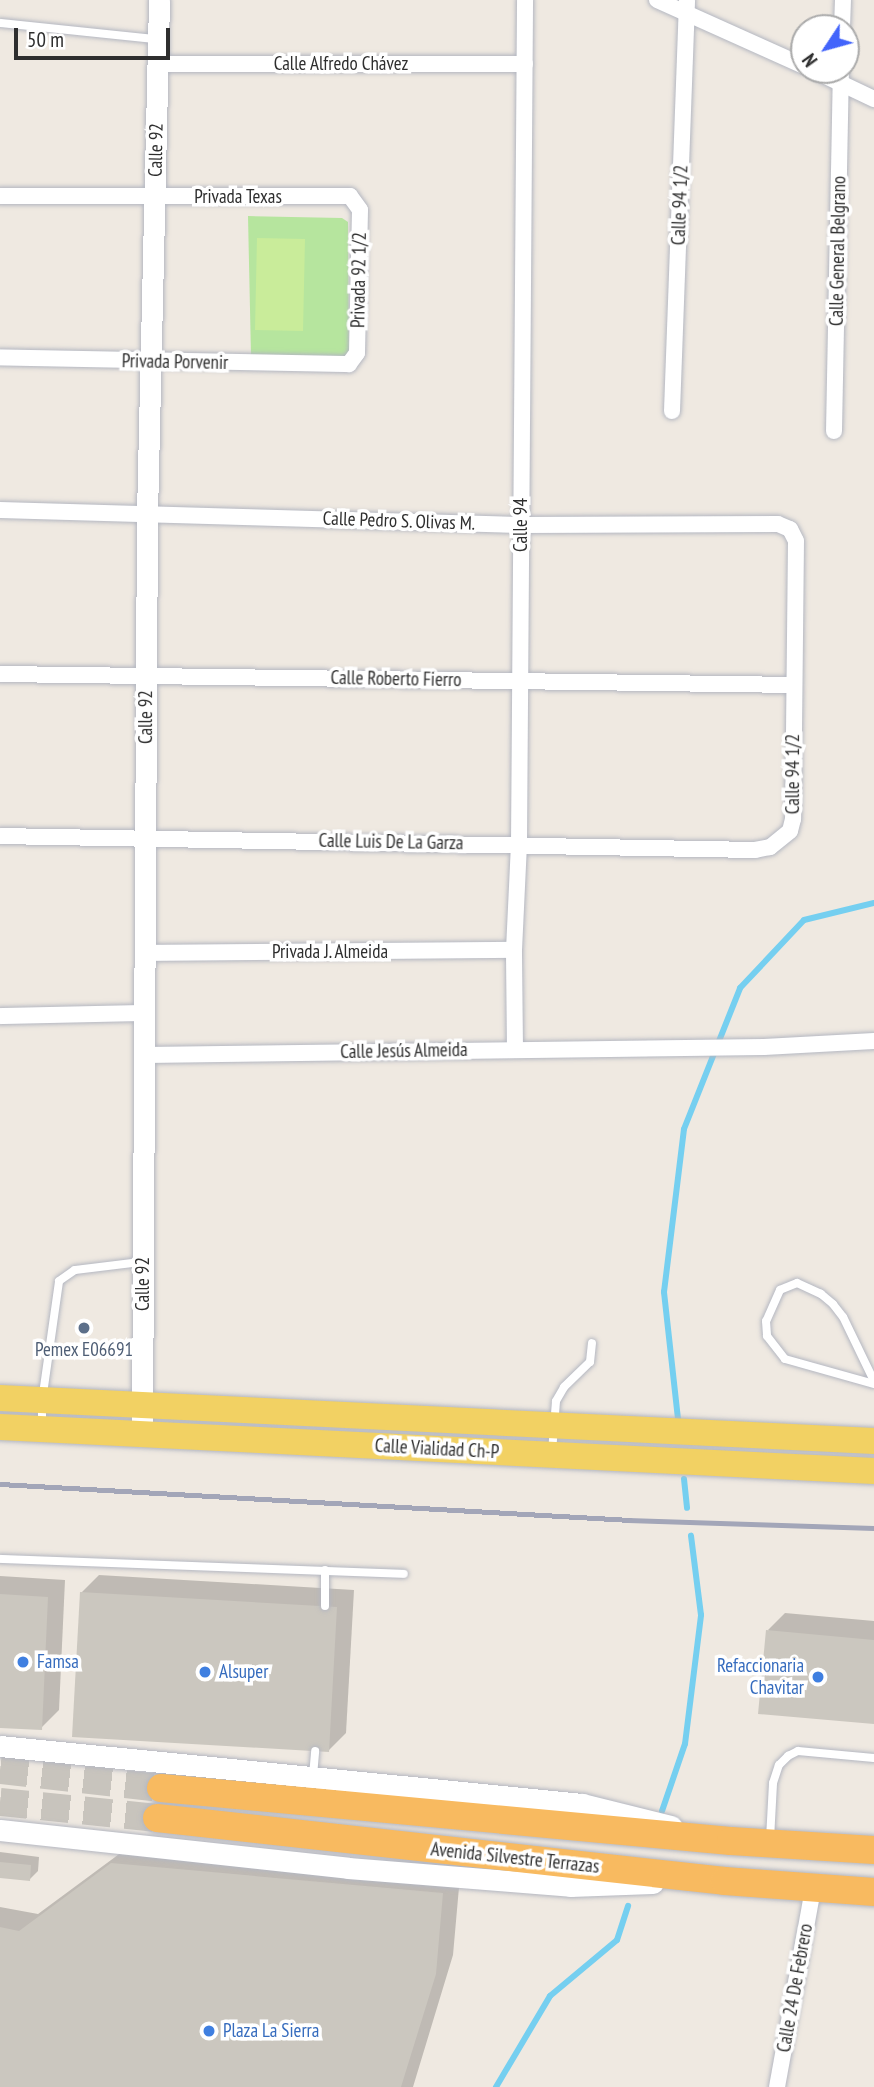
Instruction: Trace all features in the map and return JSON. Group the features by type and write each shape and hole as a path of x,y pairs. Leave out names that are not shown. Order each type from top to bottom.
{"highway":[{"name":"Avenida Silvestre Terrazas","path":"161,1788 731,1840 874,1850"},
{"name":"Avenida Silvestre Terrazas","path":"157,1818 724,1881 874,1892"}],"main road":[{"name":"Calle Vialidad Ch-P","path":"0,1398 554,1425 871,1453"},
{"name":"Calle Vialidad Ch-P","path":"0,1427 552,1455 871,1453"}],"street":[{"name":"Calle 92","path":"142,1433 147,514 159,0"},
{"name":"Calle 94","path":"514,1050 514,950 519,844 525,0"},
{"path":"657,0 687,7 790,59"},
{"name":"Calle 94 1/2","path":"673,411 687,7"},
{"name":"Calle Alfredo Chávez","path":"158,64 525,64"},
{"name":"Calle General Belgrano","path":"834,431 841,84"},
{"path":"852,84 874,99"},
{"name":"Privada Texas","path":"0,196 350,196"},
{"name":"Privada 92 1/2","path":"349,364 358,354 360,210 350,196"},
{"name":"Privada Porvenir","path":"0,357 349,364"},
{"name":"Calle Pedro S. Olivas M.","path":"0,510 522,525 778,524 794,534"},
{"name":"Calle 94 1/2","path":"781,841 790,831 793,818 794,534"},
{"name":"Calle Roberto Fierro","path":"0,674 793,685"},
{"name":"Calle Luis De La Garza","path":"0,836 755,850 781,841"},
{"name":"Privada J. Almeida","path":"145,953 514,950"},
{"path":"0,1016 145,1013"},
{"name":"Calle Jesús Almeida","path":"145,1055 764,1047 874,1041"},
{"path":"0,1746 582,1804 731,1840"},
{"path":"0,1830 348,1868 570,1886 724,1881"},
{"name":"Calle 24 De Febrero","path":"777,2087 813,1889"}],"lane":[{"path":"0,23 158,39"},
{"path":"43,1429 42,1401 59,1281 75,1270 144,1261"},
{"path":"797,1283 821,1294 833,1304 843,1317 874,1383 785,1359 767,1336 766,1321 780,1290 797,1283"},
{"path":"552,1455 559,1395 590,1362 592,1343"},
{"path":"0,1559 404,1574"},
{"path":"325,1606 326,1570"},
{"path":"313,1776 315,1751"},
{"path":"770,1843 773,1783 779,1765 788,1756 798,1751 874,1758"}],"green space":[{"path":"248,216 342,218 348,222 349,356 341,359 251,356"},
{"path":"257,238 305,239 303,331 255,330"}],"building":[{"name":"Alsuper","path":"80,1592 337,1607 329,1752 72,1737"},
{"name":"Famsa","path":"0,1594 48,1597 42,1730 0,1728"},
{"name":"Refaccionaria Chavitar","path":"766,1630 874,1640 874,1724 758,1714"},
{"path":"0,1862 31,1865 30,1881 0,1878"},
{"name":"Plaza La Sierra","path":"111,1863 443,1893 436,1974 401,2087 0,2087 0,1927 19,1931"}],"waterway":[{"path":"678,1419 664,1292 684,1129 740,988 804,920 874,903"},
{"path":"684,1479 687,1508"},
{"path":"662,1811 685,1744 701,1615 691,1536"},
{"path":"496,2087 550,1996 617,1940 628,1906"}],"tunnel":[{"path":"0,1770 161,1788"},
{"path":"0,1802 157,1818"}],"railway":[{"path":"0,1484 630,1520 874,1528"}],"place":[{"name":"Pemex E06691","path":"84,1328"},
{"name":"Famsa","path":"23,1662"},
{"name":"Alsuper","path":"205,1672"},
{"name":"Refaccionaria Chavitar","path":"818,1677"},
{"name":"Plaza La Sierra","path":"209,2031"}]}
